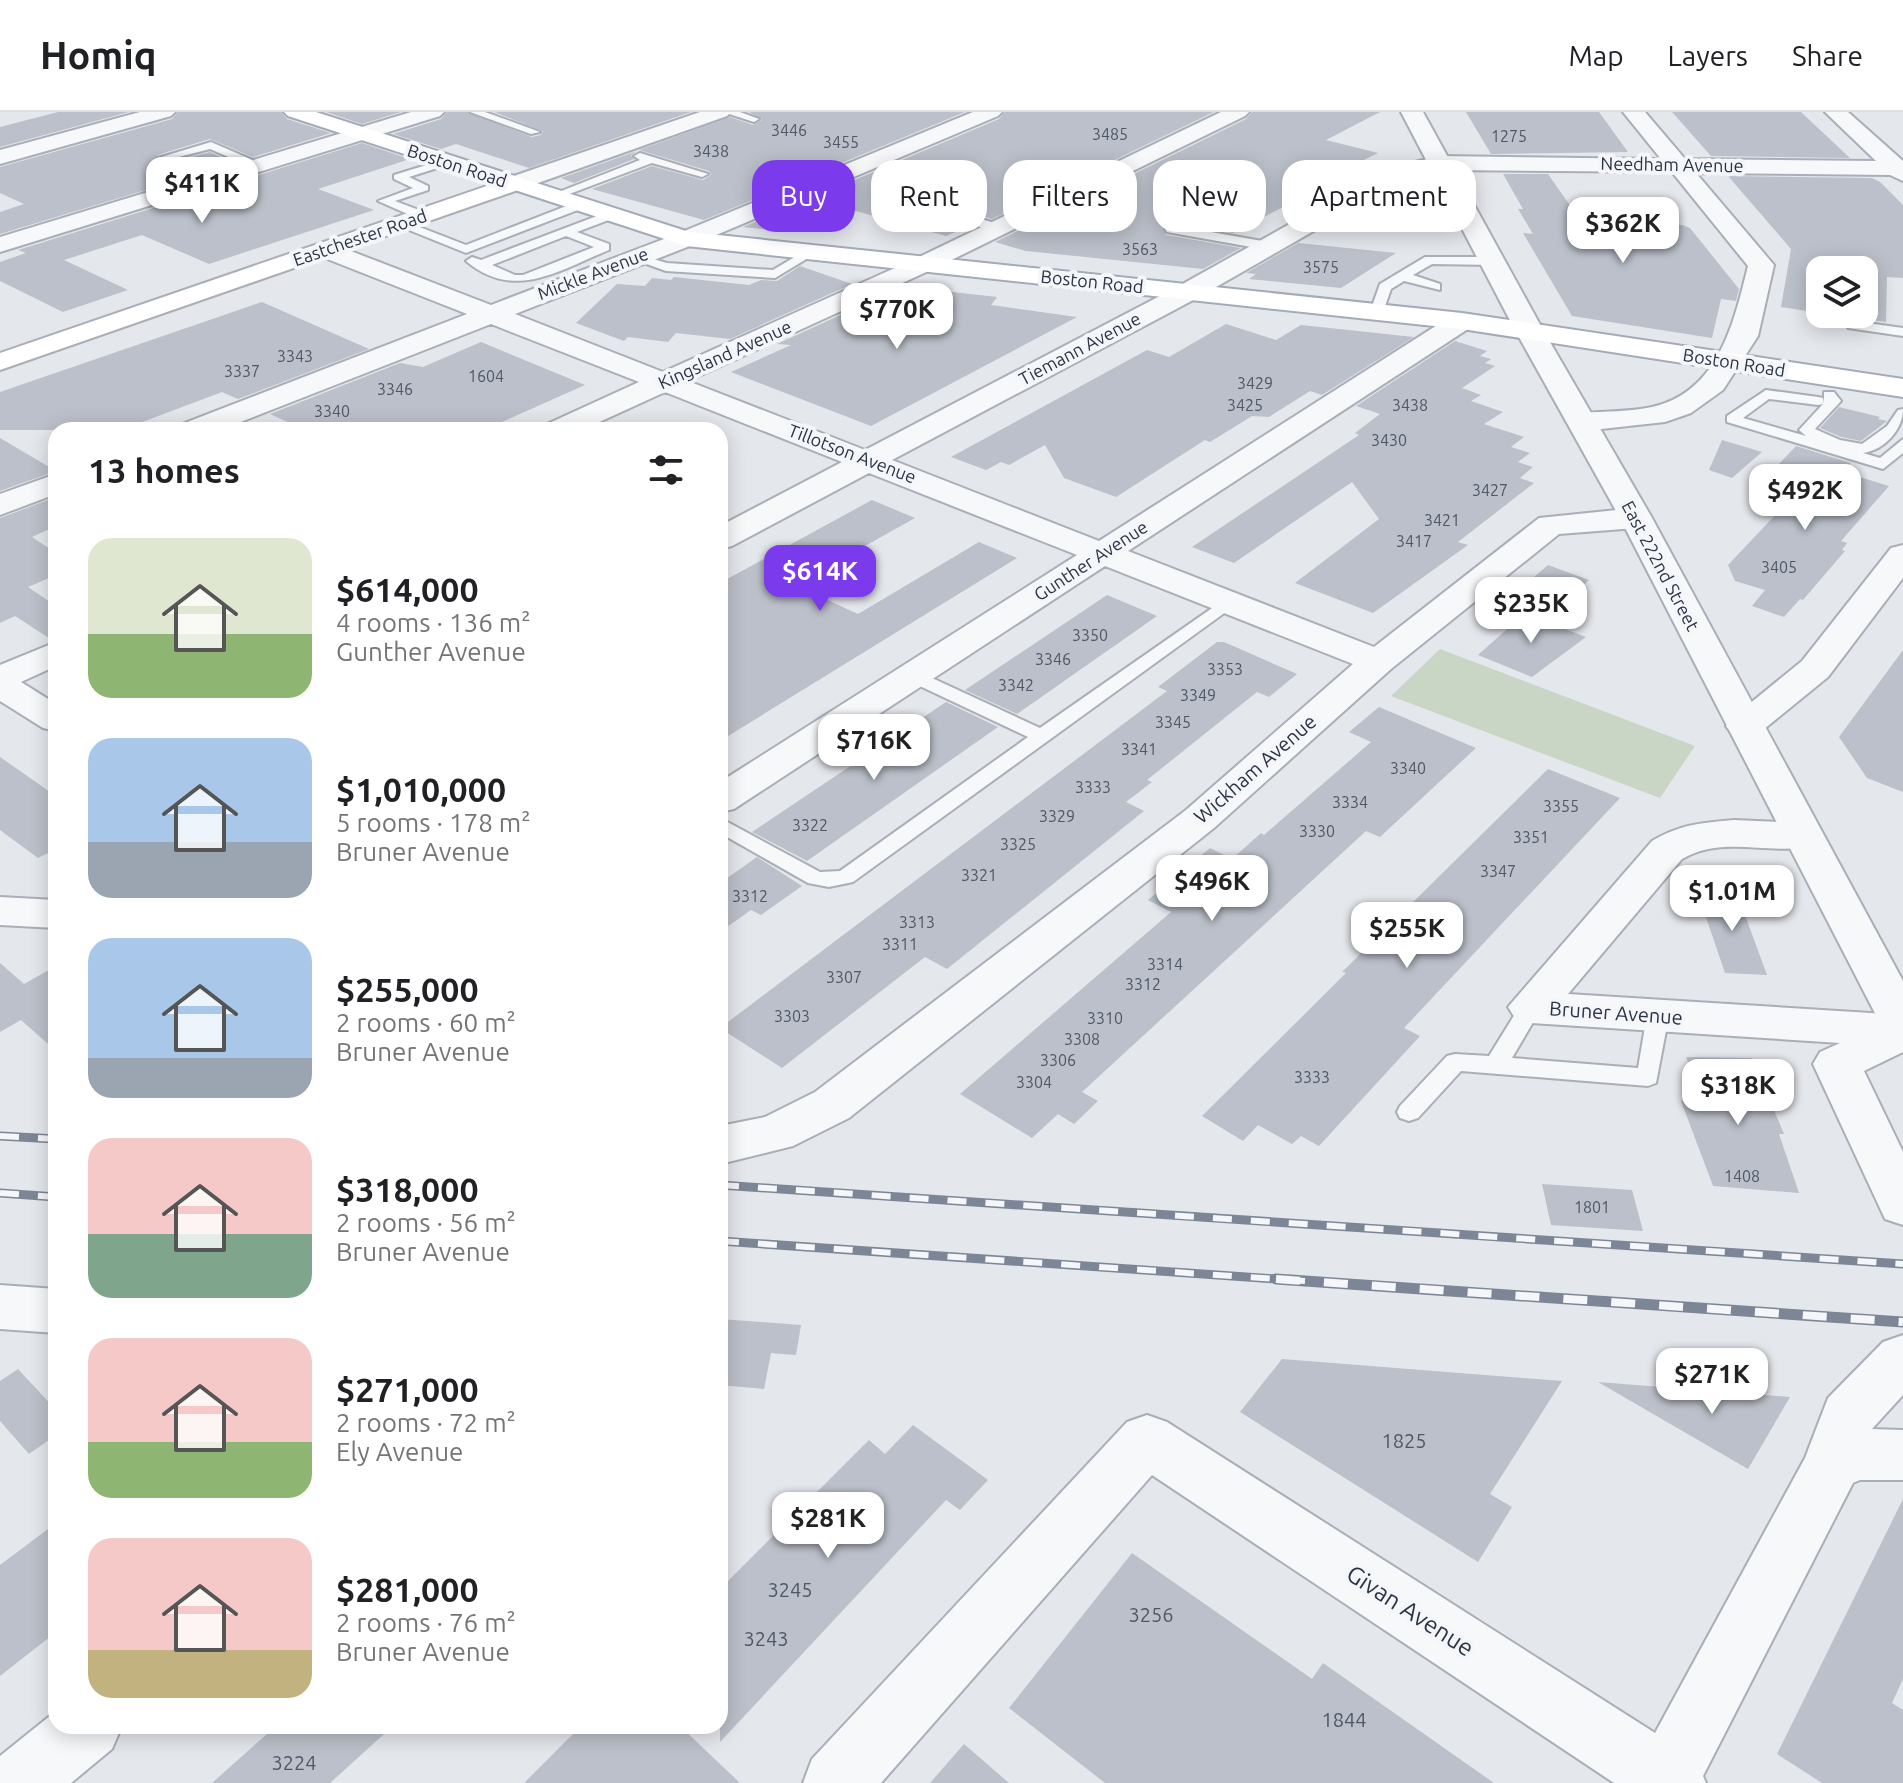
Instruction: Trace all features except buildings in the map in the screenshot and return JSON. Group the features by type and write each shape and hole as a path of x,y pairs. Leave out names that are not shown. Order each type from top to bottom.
{"main road":[{"name":"Boston Road","path":"295,112 686,239 1462,321 1726,361 1829,392 1903,388"},
{"name":"Eastchester Road","path":"0,362 513,184"}],"street":[{"path":"0,157 164,112"},
{"path":"0,245 433,112"},
{"name":"Eastchester Road","path":"513,184 720,112"},
{"name":"Mickle Avenue","path":"214,422 686,239 991,112"},
{"name":"Kingsland Avenue","path":"576,422 924,264 1238,112"},
{"name":"East 222nd Street","path":"1412,112 1438,160"},
{"path":"1583,422 1655,416 1681,407 1713,384 1744,336 1761,265 1634,112"},
{"path":"1836,112 1901,170"},
{"name":"Needham Avenue","path":"1476,163 1901,170"},
{"name":"East 222nd Street","path":"1476,231 1636,518 1903,1023"},
{"name":"Tiemann Avenue","path":"728,535 1188,292 1293,232"},
{"name":"Tillotson Avenue","path":"326,250 1378,661"},
{"name":"Gunther Avenue","path":"728,795 1462,321"},
{"path":"0,505 48,486"},
{"name":"Wickham Avenue","path":"728,1143 776,1133 832,1105 1200,819 1378,661 1550,525 1636,518"},
{"path":"1745,726 1815,669 1903,555"},
{"path":"0,678 48,657"},
{"path":"0,685 48,715"},
{"name":"Bruner Avenue","path":"1531,1007 1667,850 1689,837 1734,833 1802,836"},
{"path":"0,911 48,914"},
{"name":"Bruner Avenue","path":"1531,1007 1903,1032"},
{"path":"1903,1032 1837,1064 1903,1205"},
{"path":"0,1307 48,1310"},
{"path":"1668,1781 1832,1465 1848,1415 1903,1358"},
{"name":"Givan Avenue","path":"836,1783 1147,1440 1668,1781"},
{"path":"1832,1465 1854,1454 1903,1455"},
{"path":"19,1783 79,1734"}],"lane":[{"path":"475,112 535,132"},
{"path":"728,112 754,119"},
{"path":"215,179 164,158 211,145 258,166"},
{"path":"616,148 702,174"},
{"path":"184,167 230,153"},
{"path":"552,197 652,159"},
{"path":"446,162 398,177 424,188 384,201 466,249 579,205"},
{"path":"481,265 610,215"},
{"path":"987,225 998,228"},
{"path":"466,249 464,257 513,279 525,279 605,247 566,232"},
{"path":"1188,232 1268,246"},
{"path":"636,258 666,267 775,274 812,252"},
{"path":"1377,312 1385,287 1429,260 1492,261"},
{"path":"1403,276 1435,287"},
{"path":"1874,328 1903,332"},
{"path":"1829,392 1834,401 1806,430 1821,439 1844,446 1865,449 1892,429 1903,413"},
{"path":"1829,392 1766,394 1732,419 1883,464 1903,444"},
{"path":"1783,433 1829,392"},
{"path":"728,829 815,878 829,880 846,877 1228,602"},
{"path":"913,676 1041,736"},
{"path":"1496,1065 1531,1007"},
{"path":"1409,1112 1455,1062 1648,1077 1658,1015"}],"green space":[{"path":"1440,649 1695,746 1660,798 1391,696"}],"railway":[{"path":"0,1136 48,1139"},
{"path":"728,1186 1903,1264"},
{"path":"0,1193 48,1196"},
{"path":"728,1242 1305,1281"},
{"path":"1276,1279 1903,1322"}]}
